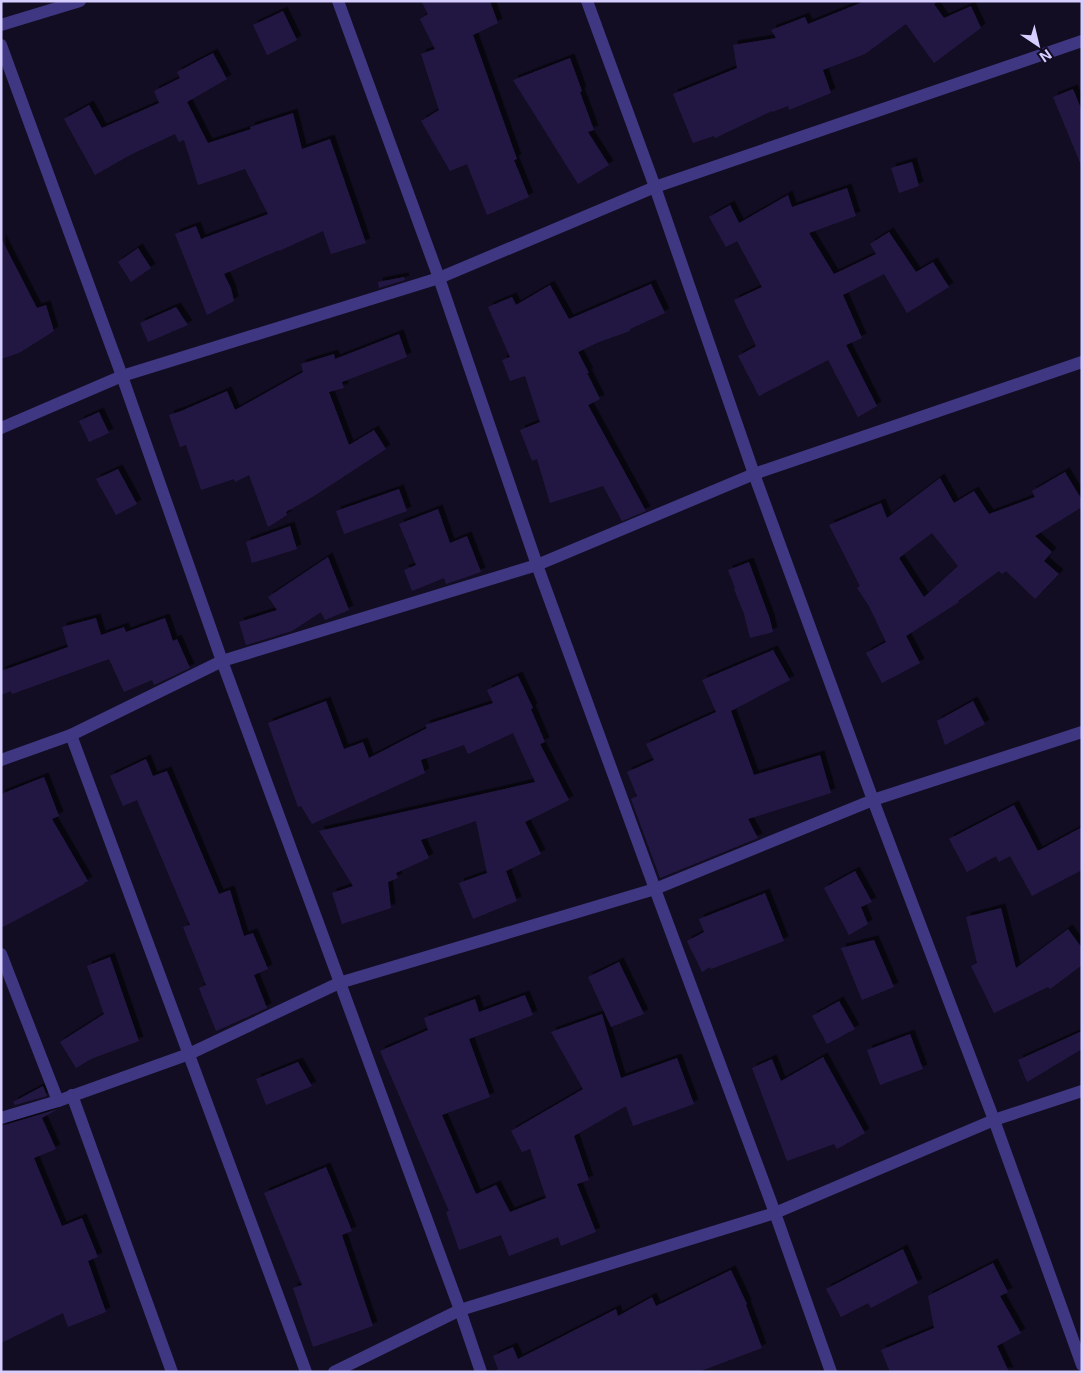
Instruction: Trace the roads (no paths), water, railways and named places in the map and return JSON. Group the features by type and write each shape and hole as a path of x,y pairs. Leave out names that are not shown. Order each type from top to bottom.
{"street":[{"path":"1,25 80,1"},
{"path":"338,1 439,278 537,565 775,1212 831,1372"},
{"path":"587,1 655,187 754,474 872,800 994,1120 1082,1365"},
{"path":"1,428 122,376 439,278 655,187 1082,41"},
{"path":"1,45 122,376 222,662 460,1310 481,1372"},
{"path":"1,760 71,734 222,662 537,565 754,474 1082,362"},
{"path":"1,1118 58,1101 189,1054 339,983 655,889 872,800 1082,732"},
{"path":"71,734 306,1372"},
{"path":"1,954 58,1101"},
{"path":"334,1372 460,1310 775,1212 994,1120 1082,1091"},
{"path":"72,1096 172,1372"}]}
